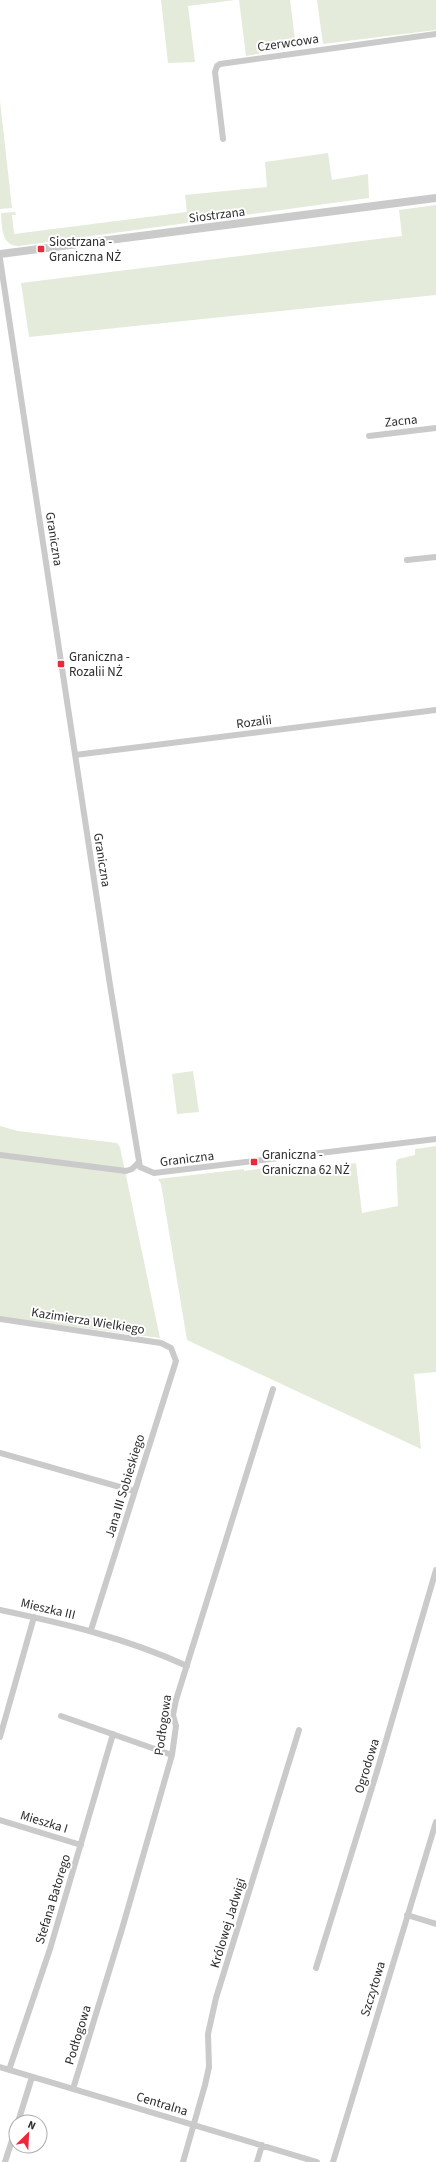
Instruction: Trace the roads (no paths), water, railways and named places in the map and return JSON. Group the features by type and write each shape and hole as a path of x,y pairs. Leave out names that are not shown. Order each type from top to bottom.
{"street":[{"name":"Czerwcowa","path":"223,139 215,72 217,66 220,64 436,34"},
{"name":"Siostrzana","path":"0,254 436,198"},
{"name":"Graniczna","path":"0,259 138,1163 143,1169 154,1173 436,1139"},
{"name":"Zacna","path":"369,436 436,428"},
{"path":"407,560 436,557"},
{"name":"Rozalii","path":"75,755 436,710"},
{"path":"0,1155 126,1171 132,1169 138,1163"},
{"name":"Kazimierza Wielkiego","path":"0,1319 161,1343 171,1348"},
{"name":"Jana III Sobieskiego","path":"91,1630 176,1361 171,1348"},
{"name":"Podłogowa","path":"73,2089 122,1929 172,1755 176,1726 173,1715 176,1700 273,1389"},
{"path":"0,1454 134,1491"},
{"name":"Ogrodowa","path":"316,1968 380,1761 436,1570"},
{"name":"Mieszka III","path":"0,1610 91,1630 149,1648 187,1666"},
{"path":"0,1737 34,1617"},
{"path":"61,1716 172,1755"},
{"name":"Królowej Jadwigi","path":"183,2162 209,2067 208,2034 216,1998 299,1730"},
{"name":"Stefana Batorego","path":"9,2070 50,1949 113,1734"},
{"name":"Mieszka I","path":"0,1820 81,1845"},
{"name":"Szczytowa","path":"333,2162 406,1915 436,1822"},
{"path":"406,1915 436,1924"},
{"name":"Centralna","path":"0,2067 317,2162"},
{"path":"20,2114 32,2077"},
{"path":"257,2162 262,2145"}],"place":[{"name":"Siostrzana - Graniczna NŻ","path":"41,249"},
{"name":"Graniczna - Rozalii NŻ","path":"61,664"},
{"name":"Graniczna - Graniczna 62 NŻ","path":"254,1162"}]}
